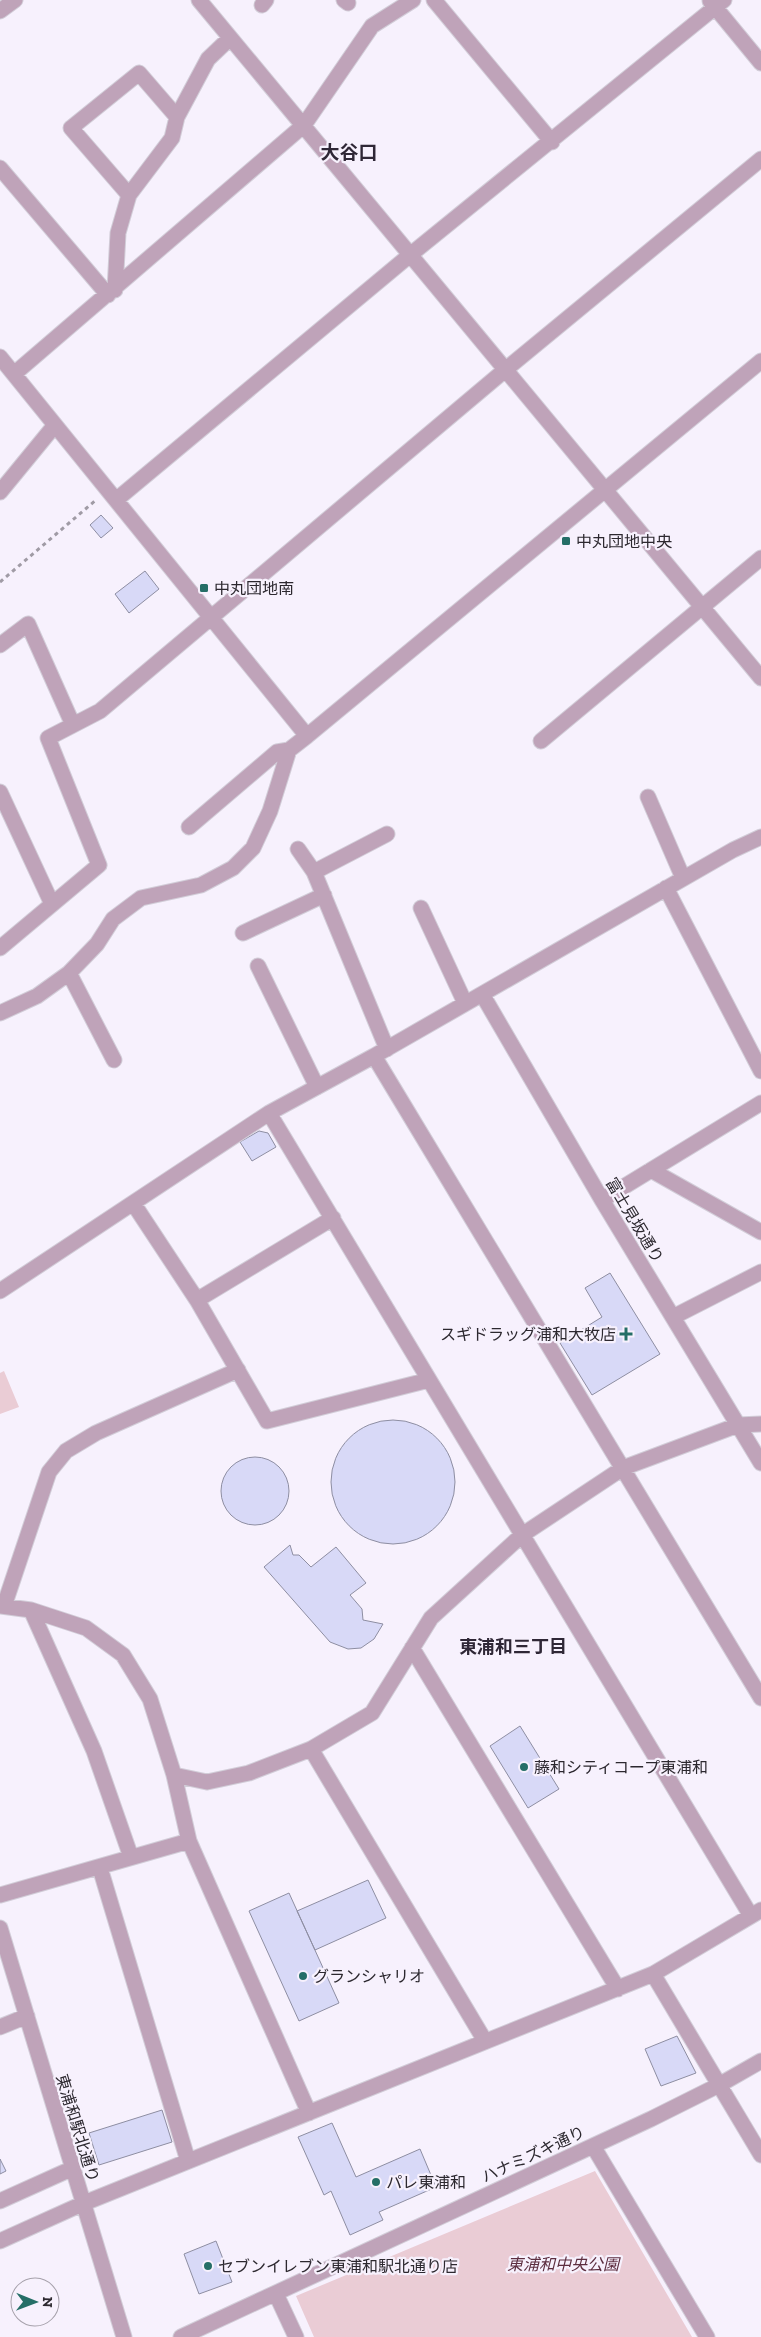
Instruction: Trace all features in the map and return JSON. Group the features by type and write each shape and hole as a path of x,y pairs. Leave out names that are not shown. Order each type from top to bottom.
{"street":[{"path":"0,11 15,0"},
{"path":"199,0 229,39 304,125 761,678"},
{"path":"14,374 304,125 372,26 413,0"},
{"path":"434,0 552,142"},
{"path":"112,495 552,142 716,2 761,64"},
{"path":"111,292 118,233 129,195 172,138 177,117 208,59 229,39"},
{"path":"129,195 71,128 139,73 177,117"},
{"path":"0,948 98,865 48,738 100,711 505,370 761,159"},
{"path":"0,168 111,292"},
{"path":"0,357 307,736"},
{"path":"189,828 277,752 289,750 307,736 761,361"},
{"path":"0,492 55,425"},
{"path":"541,742 761,558"},
{"path":"0,645 28,624 73,725"},
{"path":"0,1013 37,996 69,973 97,944 113,919 141,898 201,885 233,868 253,848 270,811 289,750"},
{"path":"0,792 52,904"},
{"path":"648,797 683,878"},
{"path":"314,872 386,834"},
{"path":"0,1291 269,1113 380,1052 683,878 733,850 761,837"},
{"path":"298,849 314,872 324,896 380,1052 623,1468 761,1698"},
{"path":"666,888 761,1071"},
{"path":"243,933 324,896"},
{"path":"421,908 465,1003"},
{"path":"258,966 317,1087"},
{"path":"69,973 114,1060"},
{"name":"富士見坂通り","path":"482,994 602,1200 761,1463"},
{"path":"602,1200 761,1103"},
{"path":"0,2241 82,2204 654,1974 756,1913 522,1535 269,1113"},
{"path":"651,1170 761,1232"},
{"path":"133,1203 196,1300 268,1421 430,1380"},
{"path":"196,1300 333,1218"},
{"path":"672,1317 761,1272"},
{"path":"238,1370 96,1433 66,1451 49,1472 2,1606 31,1610 86,1628 123,1655 150,1699 174,1775 189,1841 309,2113"},
{"path":"174,1775 207,1782 249,1773 311,1749 372,1713 431,1618 522,1535 623,1468 738,1425 761,1424"},
{"path":"31,1610 94,1751 131,1857"},
{"path":"412,1648 618,1989"},
{"path":"311,1749 485,2042"},
{"path":"0,1896 189,1841"},
{"path":"100,1868 188,2161"},
{"name":"東浦和駅北通り","path":"0,1928 71,2169 124,2337"},
{"path":"654,1974 761,2155"},
{"path":"0,2027 27,2016"},
{"name":"ハナミズキ通り","path":"181,2337 593,2146 719,2086 761,2061"},
{"path":"593,2146 707,2337"},
{"path":"0,2201 71,2169"},
{"path":"276,2294 296,2337"}],"path":[{"path":"0,582 112,495"}],"green space":[{"path":"4,1371 19,1407 0,1414 0,1373"},
{"name":"東浦和中央公園","path":"595,2171 692,2337 314,2337 296,2296"}],"building":[{"path":"101,515 113,528 101,538 90,525"},
{"path":"145,571 159,589 129,613 115,594"},
{"path":"259,1131 268,1133 276,1147 252,1161 240,1142"},
{"path":"610,1273 660,1354 592,1395 560,1343 602,1317 585,1288"},
{"path":"393,1420 417,1425 437,1438 450,1458 455,1482 450,1506 437,1526 417,1539 393,1544 369,1539 349,1526 336,1506 331,1482 336,1458 349,1438 369,1425"},
{"path":"248,1457 262,1457 274,1462 284,1472 289,1484 289,1498 284,1510 274,1520 262,1525 248,1525 236,1520 226,1510 221,1498 221,1484 226,1472 236,1462"},
{"path":"290,1545 293,1555 299,1555 311,1567 336,1547 366,1583 350,1595 362,1609 363,1620 383,1624 374,1639 361,1648 348,1649 330,1642 264,1567"},
{"name":"藤和シティコープ東浦和","path":"520,1726 559,1789 528,1808 490,1746"},
{"path":"368,1880 386,1918 315,1950 297,1911"},
{"name":"グランシャリオ","path":"289,1893 339,2003 299,2021 249,1911"},
{"path":"677,2036 696,2073 661,2086 645,2049"},
{"path":"162,2110 172,2142 99,2165 89,2133"},
{"name":"パレ東浦和","path":"332,2123 356,2177 420,2149 436,2187 379,2212 383,2220 350,2235 331,2191 324,2195 298,2137"},
{"path":"0,2159 6,2171 0,2174"},
{"path":"216,2241 232,2282 199,2294 184,2254"}],"place":[{"name":"中丸団地中央","path":"566,541"},
{"name":"中丸団地南","path":"204,588"},
{"name":"スギドラッグ浦和大牧店","path":"626,1334"},
{"name":"藤和シティコープ東浦和","path":"524,1767"},
{"name":"グランシャリオ","path":"303,1976"},
{"name":"パレ東浦和","path":"376,2182"},
{"name":"セブンイレブン東浦和駅北通り店","path":"208,2266"}],"district":[{"name":"大谷口","path":"349,152"},
{"name":"東浦和三丁目","path":"513,1647"}]}
